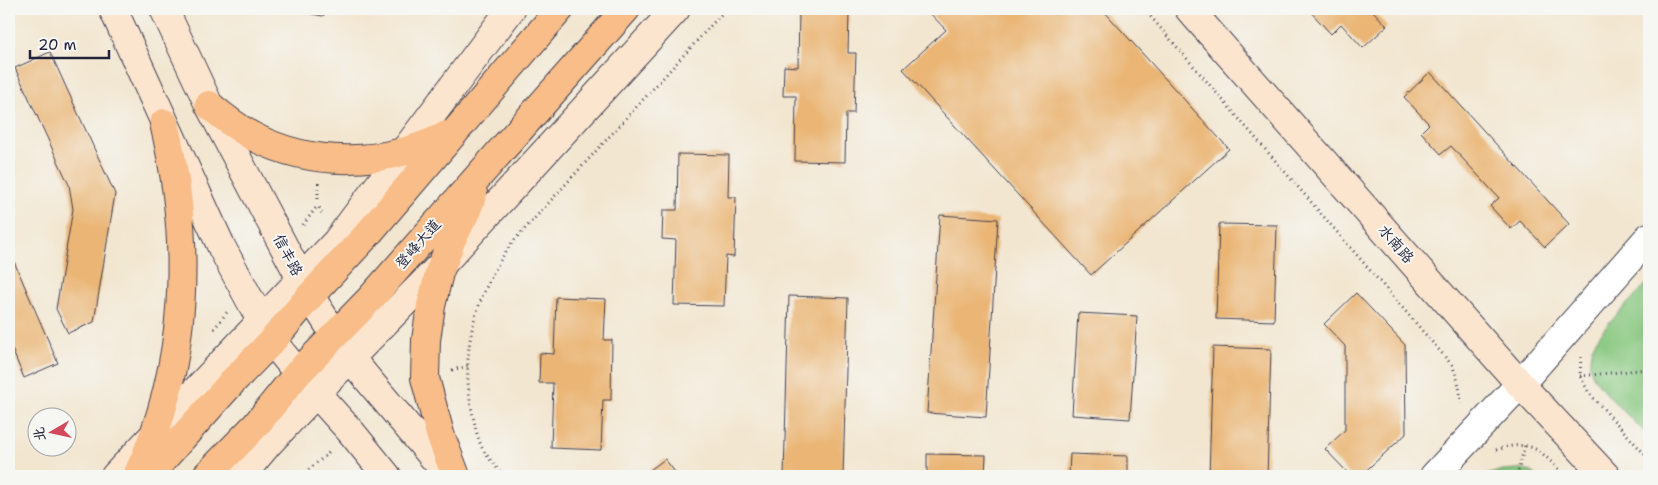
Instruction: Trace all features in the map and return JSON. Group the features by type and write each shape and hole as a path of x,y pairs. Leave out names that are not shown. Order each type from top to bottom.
{"main road":[{"path":"148,476 232,381 267,331 305,287 366,236 560,9"},
{"name":"登峰大道","path":"206,476 250,431 307,383 334,335 370,299 626,9"},
{"path":"209,105 252,136 302,155 328,159 380,158 404,153 430,144 453,132"},
{"path":"137,476 153,436 166,395 180,319 182,240 179,201 164,123"},
{"path":"456,476 440,434 425,378 426,340 431,306 444,262 451,241 467,210 481,172"}],"street":[{"path":"113,9 222,248 267,331 307,383 352,433 387,476"},
{"name":"信丰路","path":"164,9 209,105 305,287 334,335 350,358 449,476"},
{"path":"305,287 337,241 511,9"},
{"path":"241,476 266,445 307,383 350,358 444,262 676,9"},
{"name":"水南路","path":"1190,9 1520,384 1606,476"},
{"path":"1434,476 1520,384 1649,237"},
{"path":"115,476 153,436 267,331"}],"path":[{"path":"503,476 484,450 475,425 469,399 467,373 468,346 474,319 495,267 511,244 726,9"},
{"path":"1144,9 1452,365 1458,379 1461,409"},
{"path":"1583,352 1580,358 1580,376 1589,393 1649,459"},
{"path":"1580,376 1649,369"},
{"path":"1496,450 1510,446 1525,445 1538,449 1565,476"},
{"path":"1517,476 1525,445"}],"green space":[{"path":"1649,281 1649,437 1617,405 1594,378 1591,371 1590,356 1592,348 1602,332"},
{"path":"1518,469 1532,472 1537,476 1483,476 1503,470"}],"building":[{"path":"284,9 330,9 323,16"},
{"path":"926,9 1102,9 1229,149 1091,275 903,69 946,30"},
{"path":"1308,9 1371,9 1387,26 1363,48 1341,24 1331,34"},
{"path":"799,10 849,12 848,53 856,53 854,113 846,113 845,162 795,161 796,96 783,96 784,66 798,67"},
{"path":"50,52 115,194 94,322 68,333 56,309 73,209 69,185 15,68"},
{"path":"1430,72 1569,224 1545,247 1520,221 1511,229 1490,206 1499,198 1451,146 1441,154 1421,132 1429,124 1404,97"},
{"path":"678,154 729,155 728,197 736,197 734,257 726,256 724,306 674,305 676,240 662,239 663,210 677,210"},
{"path":"940,215 998,219 986,417 927,413"},
{"path":"1219,224 1277,225 1274,321 1216,319"},
{"path":"9,250 58,363 24,378 9,342"},
{"path":"1356,293 1405,345 1406,434 1360,476 1351,476 1325,449 1345,430 1345,346 1324,324"},
{"path":"789,296 848,298 843,476 784,476"},
{"path":"556,297 606,299 604,340 612,340 611,400 603,400 601,450 551,448 553,383 539,383 540,353 554,354"},
{"path":"1078,313 1137,316 1130,419 1072,415"},
{"path":"1213,347 1271,349 1267,476 1209,476"},
{"path":"927,454 986,455 985,476 927,476"},
{"path":"1070,454 1128,456 1128,476 1069,476"},
{"path":"665,459 678,476 642,476"}]}
